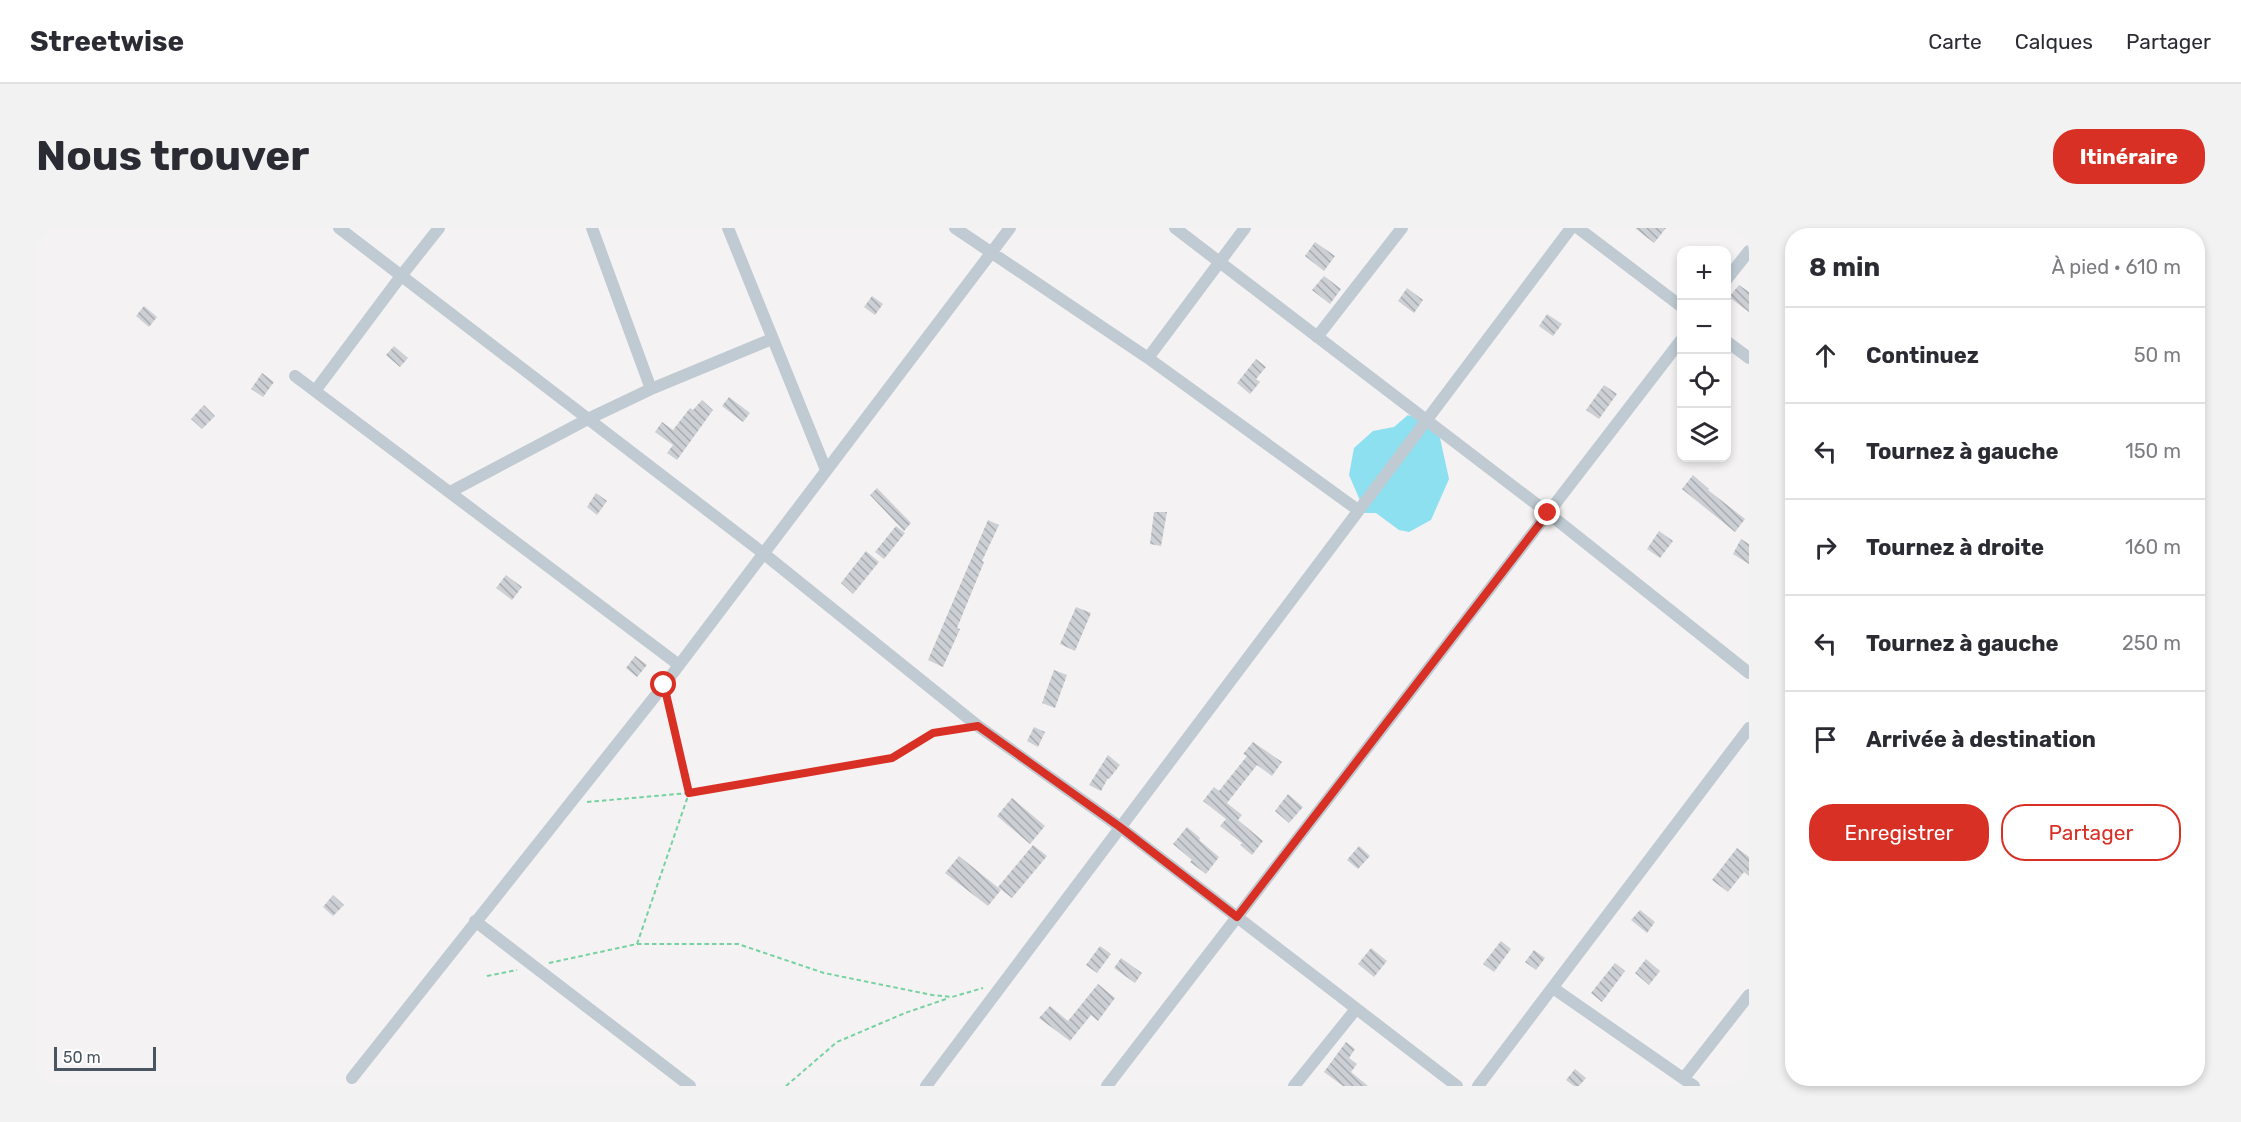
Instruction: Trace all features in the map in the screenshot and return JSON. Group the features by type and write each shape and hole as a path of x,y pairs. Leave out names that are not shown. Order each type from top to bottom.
{"street":[{"path":"339,228 763,553 978,726 1120,827 1457,1086"},
{"path":"315,391 439,228"},
{"path":"592,228 651,389"},
{"path":"728,228 826,470"},
{"path":"955,228 1148,358 1358,510"},
{"path":"352,1078 664,685 1010,228"},
{"path":"1175,228 1548,513 1749,674"},
{"path":"1148,358 1245,228"},
{"path":"1317,337 1402,228"},
{"path":"926,1086 1571,228"},
{"path":"1578,228 1677,303"},
{"path":"1731,274 1749,251"},
{"path":"450,492 588,419 651,389 772,339"},
{"path":"1107,1086 1677,345"},
{"path":"1731,345 1749,358"},
{"path":"295,376 679,665"},
{"path":"1478,1086 1749,728"},
{"path":"475,921 690,1086"},
{"path":"1553,988 1689,1082 1749,995"},
{"path":"1294,1086 1356,1009"}],"path":[{"path":"637,944 689,793 664,685"},
{"path":"570,803 689,793 892,758 933,733 978,726"},
{"path":"487,976 637,944 738,944 824,973 952,997"},
{"path":"786,1086 837,1042 905,1013 983,988"}],"water":[{"path":"1408,415 1425,421 1440,438 1449,479 1431,520 1409,532 1399,530 1376,513 1363,513 1362,505 1349,475 1354,448 1373,431 1394,427"}],"building":[{"path":"1635,228 1666,228 1654,243"},
{"path":"1315,242 1335,256 1324,271 1305,256"},
{"path":"1324,276 1341,289 1330,304 1312,290"},
{"path":"1739,285 1749,292 1749,312 1731,298 1731,295"},
{"path":"1407,288 1423,300 1414,313 1398,301"},
{"path":"872,296 883,304 875,315 864,307"},
{"path":"144,306 157,317 149,327 136,316"},
{"path":"1547,314 1562,324 1553,336 1539,326"},
{"path":"394,346 408,358 400,367 386,355"},
{"path":"1256,359 1266,367 1256,379 1260,382 1250,394 1237,383"},
{"path":"262,373 274,382 263,397 251,389"},
{"path":"1604,385 1617,394 1599,419 1586,410"},
{"path":"729,397 750,413 743,422 722,406"},
{"path":"702,400 713,410 677,460 667,453 673,445 655,432 662,422 673,430 690,408 693,410"},
{"path":"204,405 215,416 202,429 191,419"},
{"path":"1693,475 1745,519 1735,532 1682,489"},
{"path":"877,488 911,523 904,531 870,495"},
{"path":"596,493 607,501 597,515 587,507"},
{"path":"1154,512 1167,512 1161,546 1150,544"},
{"path":"988,520 999,525 982,561 984,562 957,628 960,629 943,667 928,660"},
{"path":"896,526 905,533 884,559 875,552"},
{"path":"1659,531 1673,541 1660,558 1647,549"},
{"path":"1741,539 1749,544 1749,564 1733,554"},
{"path":"866,551 879,562 853,594 841,583"},
{"path":"506,575 522,587 512,600 496,588"},
{"path":"1076,607 1091,613 1075,651 1060,644"},
{"path":"635,656 647,665 637,677 626,668"},
{"path":"1054,670 1067,675 1055,708 1042,703"},
{"path":"1034,727 1045,732 1038,747 1027,741"},
{"path":"1253,742 1282,762 1272,776 1257,765 1227,803 1242,815 1238,820 1263,841 1252,855 1240,845 1242,843 1220,826 1226,819 1203,801 1214,787 1219,791 1247,756 1243,754"},
{"path":"1108,755 1120,765 1108,778 1101,791 1089,785"},
{"path":"1288,794 1303,807 1289,823 1275,811"},
{"path":"1012,798 1045,826 1030,844 997,816"},
{"path":"1187,827 1219,857 1206,874 1190,862 1192,860 1173,844"},
{"path":"1033,845 1047,856 1012,898 998,887"},
{"path":"1359,846 1370,856 1358,869 1347,860"},
{"path":"1737,848 1749,857 1749,876 1744,872 1728,892 1712,880"},
{"path":"959,856 1001,890 988,906 945,873"},
{"path":"333,895 344,905 333,916 323,907"},
{"path":"1640,910 1655,922 1647,933 1631,920"},
{"path":"1501,941 1511,949 1494,972 1483,964"},
{"path":"1100,946 1111,954 1097,973 1086,965"},
{"path":"1371,948 1387,961 1374,977 1358,964"},
{"path":"1534,950 1545,958 1536,970 1525,962"},
{"path":"1121,958 1142,973 1135,983 1114,968"},
{"path":"1646,959 1660,971 1649,985 1635,973"},
{"path":"1615,963 1625,971 1602,1002 1591,993"},
{"path":"1098,984 1115,998 1098,1021 1091,1015 1070,1041 1039,1018 1050,1006 1068,1021"},
{"path":"1346,1042 1355,1049 1349,1058 1357,1064 1351,1072 1368,1086 1343,1086 1324,1072"},
{"path":"1575,1069 1586,1078 1579,1086 1574,1086 1566,1080"}],"route":[{"path":"664,685 689,793 892,758 933,733 978,726 1120,827 1237,917 1548,513"}]}
